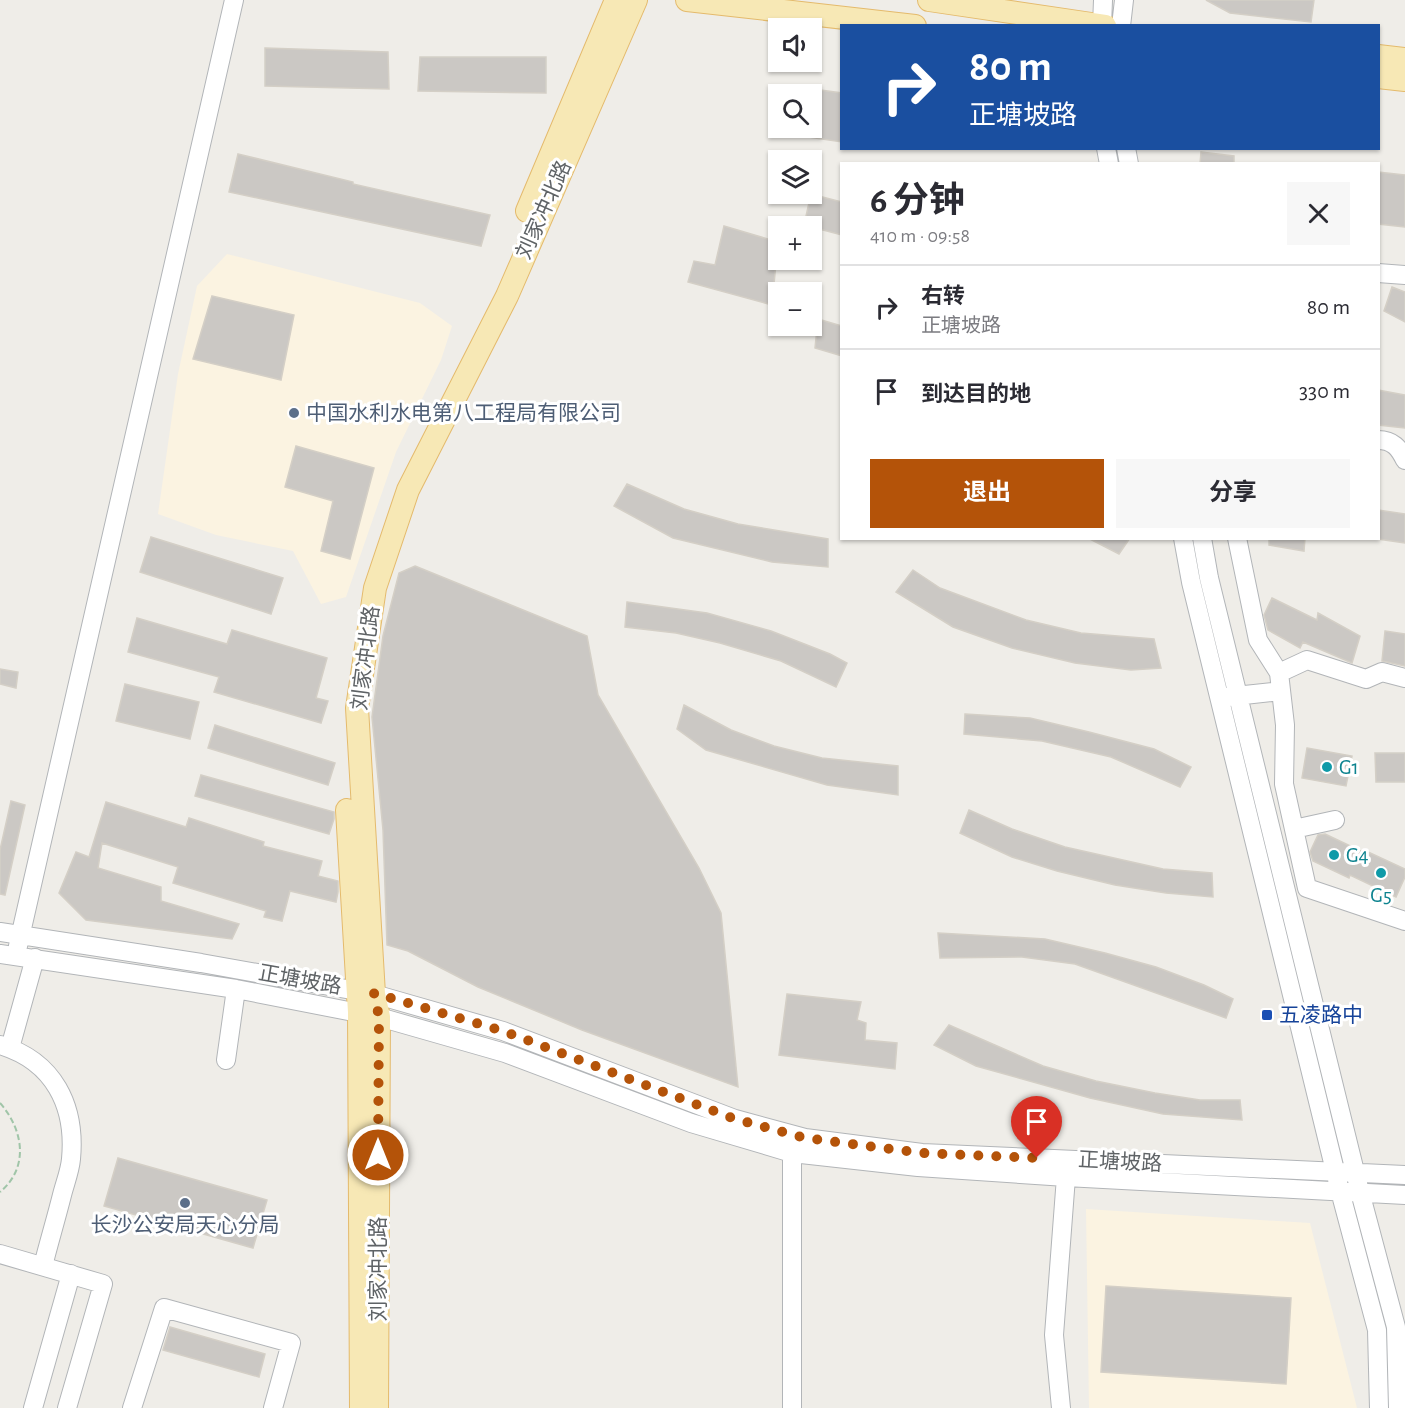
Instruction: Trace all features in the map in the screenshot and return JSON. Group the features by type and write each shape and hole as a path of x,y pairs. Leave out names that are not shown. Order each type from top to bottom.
{"main road":[{"name":"刘家冲北路","path":"361,1408 367,1003 342,707 361,585 394,485 494,289 616,0"},
{"name":"刘家冲北路","path":"376,1408 367,1003 357,708 375,588 408,490 507,296 636,0"},
{"path":"687,0 897,24"},
{"path":"929,0 1096,24"},
{"path":"1380,56 1405,59"},
{"path":"1380,77 1405,80"}],"street":[{"path":"8,955 20,935 234,0"},
{"path":"1103,0 1103,24"},
{"path":"1121,24 1124,0"},
{"path":"1380,273 1405,276"},
{"path":"1380,440 1388,440 1399,449 1405,460"},
{"path":"1183,540 1191,582 1230,697 1396,1328 1398,1408"},
{"path":"1202,540 1230,697 1340,1191 1377,1330 1379,1408"},
{"path":"1237,540 1257,640 1280,682 1286,725 1284,784 1306,888 1405,921"},
{"path":"1230,697 1280,682 1307,660 1366,680 1382,672 1405,678"},
{"path":"1294,829 1335,820"},
{"name":"正塘坡路","path":"0,932 201,963 367,1003 503,1031 735,1119 805,1138 922,1153 1405,1175"},
{"name":"正塘坡路","path":"8,955 236,988 367,1003 692,1123 792,1153 918,1167 1405,1195"},
{"path":"35,958 5,1047 29,1059 47,1073 61,1092 71,1121 71,1160 43,1266"},
{"path":"226,1060 236,988"},
{"path":"792,1153 792,1408"},
{"path":"1061,1408 1054,1335 1066,1177"},
{"path":"0,1254 104,1284 67,1408"},
{"path":"33,1408 71,1274"},
{"path":"132,1408 164,1308 291,1343 278,1407"}],"path":[{"path":"0,1103 12,1118 19,1136 20,1154 15,1172 0,1192"}],"shaded area":[{"name":"中国水利水电第八工程局有限公司","path":"227,254 420,303 452,326 441,360 396,452 346,597 321,604 293,551 216,535 158,514 178,374 197,286"},
{"path":"1086,1209 1310,1223 1357,1408 1089,1408"}],"building":[{"path":"1206,0 1314,0 1311,22 1230,13"},
{"path":"265,48 388,52 389,89 265,86"},
{"path":"420,57 546,57 546,93 418,91"},
{"path":"822,90 840,93 840,142 815,138 822,138"},
{"path":"1201,152 1234,156 1234,162 1200,162"},
{"path":"238,154 353,182 353,184 490,215 481,246 229,192"},
{"path":"1380,172 1405,175 1405,227 1380,224"},
{"path":"822,197 840,201 840,234 822,230 822,216 806,216 809,204 822,204"},
{"path":"724,226 768,239 768,270 775,270 774,282 768,282 768,304 688,282 694,261 715,265"},
{"path":"1392,287 1405,292 1405,322 1384,311"},
{"path":"212,296 294,315 281,380 193,359"},
{"path":"822,320 840,325 840,355 815,348 816,336 822,336"},
{"path":"1380,390 1405,395 1405,428 1380,425"},
{"path":"296,446 374,468 350,559 321,551 333,501 285,487"},
{"path":"627,484 684,509 738,524 828,539 828,567 772,562 673,538 614,506"},
{"path":"1380,510 1405,514 1405,543 1380,539"},
{"path":"151,537 283,578 271,614 140,572"},
{"path":"1092,540 1129,540 1119,554"},
{"path":"1269,540 1305,540 1304,551 1269,545"},
{"path":"415,566 587,636 598,695 699,868 721,913 738,1087 582,1030 478,987 408,951 387,945 383,830 372,717 383,636 399,573"},
{"path":"913,570 940,588 1026,620 1081,633 1154,639 1161,668 1131,670 1075,663 1012,648 953,627 896,592"},
{"path":"1272,598 1317,620 1318,613 1360,636 1352,663 1303,642 1300,648 1268,630 1264,615"},
{"path":"627,602 707,613 771,631 847,663 836,687 781,661 720,643 676,633 625,627"},
{"path":"137,618 227,644 232,630 327,658 316,698 328,701 321,723 214,692 219,677 128,652"},
{"path":"1385,631 1405,634 1405,666 1382,661"},
{"path":"0,669 18,672 16,688 0,684"},
{"path":"125,684 199,702 190,739 116,721"},
{"path":"684,705 731,730 774,746 822,758 898,766 898,795 827,785 706,750 677,729"},
{"path":"965,714 1030,718 1154,749 1191,767 1180,787 1111,757 1042,741 964,734"},
{"path":"215,725 335,763 328,785 208,748"},
{"name":"G1","path":"1307,748 1352,756 1346,786 1302,778"},
{"path":"1375,753 1405,753 1405,782 1376,782"},
{"path":"201,775 334,812 329,834 195,796"},
{"path":"11,801 25,805 5,895 0,894 0,850"},
{"path":"106,802 186,827 189,818 264,842 263,846 322,861 318,876 338,881 336,902 290,891 282,921 264,917 266,911 173,883 178,867 102,843 98,868 161,887 161,901 239,924 232,939 86,920 59,893 76,852 89,857"},
{"path":"969,810 1012,829 1065,847 1163,869 1212,873 1213,897 1115,885 1012,857 960,833"},
{"path":"1325,834 1405,869 1405,877 1396,897 1350,875 1349,878 1313,861 1310,852 1318,835"},
{"path":"938,933 1045,939 1156,967 1233,999 1226,1018 1075,964 1022,957 940,958"},
{"path":"787,994 861,1002 857,1020 866,1023 865,1040 897,1043 895,1069 779,1055"},
{"path":"949,1025 1043,1066 1096,1081 1200,1100 1240,1100 1242,1120 1163,1114 1090,1098 976,1066 934,1045"},
{"name":"长沙公安局天心分局","path":"118,1158 267,1200 253,1248 104,1206"},
{"path":"1106,1286 1291,1298 1286,1384 1101,1372"},
{"path":"170,1327 265,1354 259,1377 163,1350"}],"place":[{"name":"中国水利水电第八工程局有限公司","path":"294,413"},
{"name":"G1","path":"1327,767"},
{"name":"G4","path":"1334,855"},
{"name":"G5","path":"1381,873"},
{"name":"五凌路中","path":"1267,1015"},
{"name":"长沙公安局天心分局","path":"185,1203"}],"route":[{"path":"378,1155 379,1017 374,993 503,1031 735,1119 805,1138 922,1153 1037,1158"}]}
